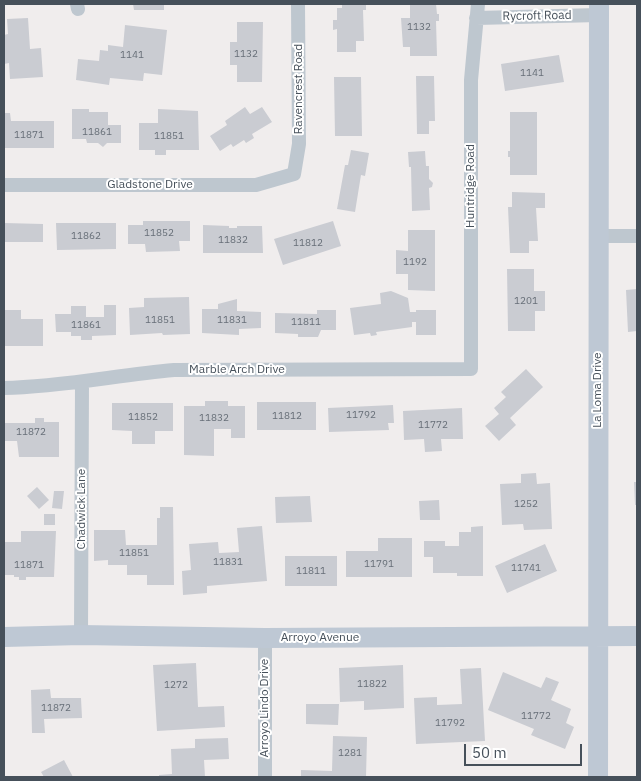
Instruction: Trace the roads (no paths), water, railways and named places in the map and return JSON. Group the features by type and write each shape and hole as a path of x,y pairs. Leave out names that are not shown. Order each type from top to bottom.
{"main road":[{"name":"La Loma Drive","path":"598,777 599,9"},
{"name":"Arroyo Avenue","path":"4,637 81,635 264,638 637,636"}],"street":[{"name":"Ravencrest Road","path":"294,174 299,144 298,4"},
{"name":"Huntridge Road","path":"471,369 471,80 478,4"},
{"name":"Rycroft Road","path":"476,18 599,9"},
{"name":"Gladstone Drive","path":"4,186 256,185 294,174"},
{"path":"598,236 637,236"},
{"name":"Marble Arch Drive","path":"4,388 48,387 131,374 174,370 471,369"},
{"name":"Chadwick Lane","path":"81,635 82,383"},
{"name":"Arroyo Lindo Drive","path":"264,638 265,777"}]}
